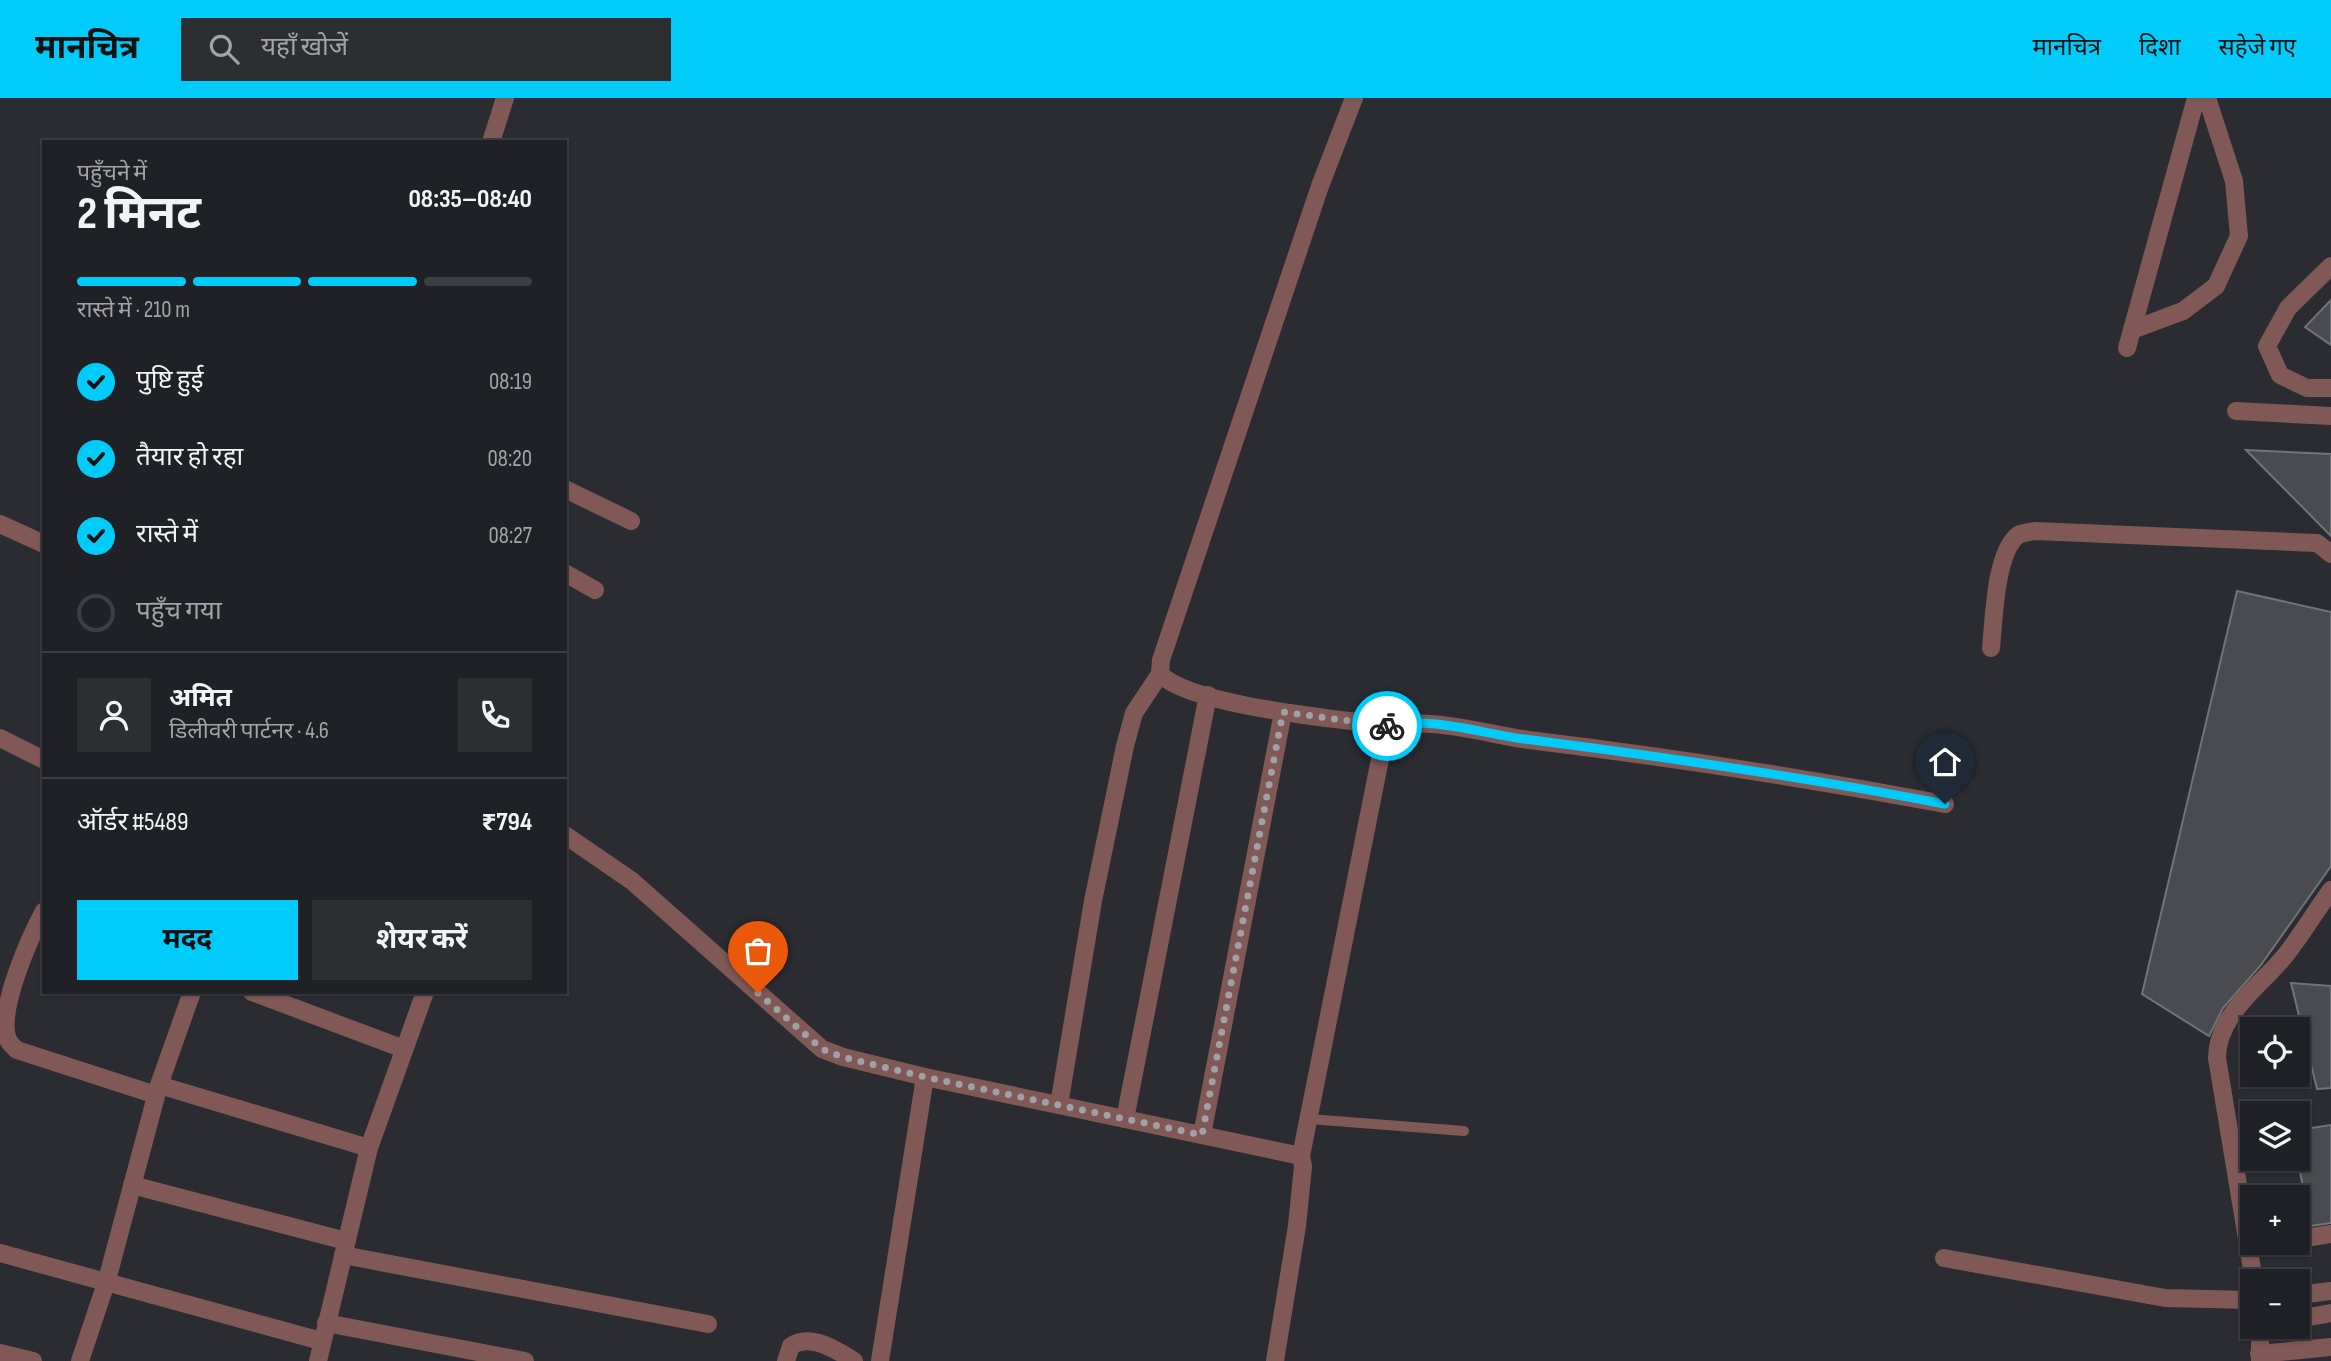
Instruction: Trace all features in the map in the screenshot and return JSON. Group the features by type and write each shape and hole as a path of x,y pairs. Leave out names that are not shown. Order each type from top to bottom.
{"street":[{"path":"492,140 505,98"},
{"path":"1059,1105 1093,901 1134,713 1160,674 1161,660 1223,472 1320,186 1354,98"},
{"path":"2127,348 2196,98"},
{"path":"2132,330 2183,311 2216,286 2239,236 2234,181 2207,98"},
{"path":"2331,266 2288,308 2267,346 2280,375 2307,388 2331,388"},
{"path":"2236,411 2331,416"},
{"path":"567,490 631,521"},
{"path":"0,524 42,543"},
{"path":"1990,648 2001,564 2007,548 2020,534 2035,531 2317,543 2331,554"},
{"path":"567,574 594,590"},
{"path":"1160,674 1176,685 1208,695 1283,712 1382,727 1420,722 1491,735 1790,775 1945,804"},
{"path":"1125,1119 1208,695"},
{"path":"1202,1135 1283,712"},
{"path":"1275,1361 1297,1226 1303,1166 1301,1156 1384,743 1382,727"},
{"path":"0,738 42,759"},
{"path":"567,836 632,881 822,1049 842,1057 925,1077 1301,1156"},
{"path":"2252,1269 2217,1058 2217,1041 2242,1002 2284,957 2331,891"},
{"path":"42,915 29,939 6,1021 9,1042 17,1050 369,1148"},
{"path":"80,1361 107,1280 158,1090 191,994"},
{"path":"257,994 404,1049"},
{"path":"318,1361 369,1148 424,994"},
{"path":"880,1361 925,1077"},
{"path":"132,1185 345,1248 708,1324"},
{"path":"2310,1238 2331,1234"},
{"path":"0,1253 107,1280 321,1341"},
{"path":"1944,1258 2165,1298 2240,1300"},
{"path":"2310,1294 2331,1291"},
{"path":"2310,1317 2331,1313"},
{"path":"326,1323 525,1361"},
{"path":"2260,1339 2259,1357 2331,1347"},
{"path":"786,1361 791,1346 797,1342 808,1341 832,1348 854,1361"},
{"path":"0,1353 33,1361"}],"lane":[{"path":"1309,1119 1464,1131"}],"building":[{"path":"2331,300 2331,345 2305,327"},
{"path":"2246,450 2331,454 2331,536"},
{"path":"2237,591 2331,612 2331,866 2261,965 2223,1008 2209,1036 2142,994"},
{"path":"2291,983 2331,986 2331,1088 2317,1089 2310,1060 2310,1017 2299,1017"},
{"path":"2331,1125 2331,1223 2310,1226 2310,1185 2302,1185 2300,1171 2310,1171 2310,1128"}],"way so far":[{"path":"758,993 822,1049 842,1057 1202,1135 1283,712 1387,726"}],"route":[{"path":"1387,726 1420,722 1491,735 1790,775 1945,804"}]}
